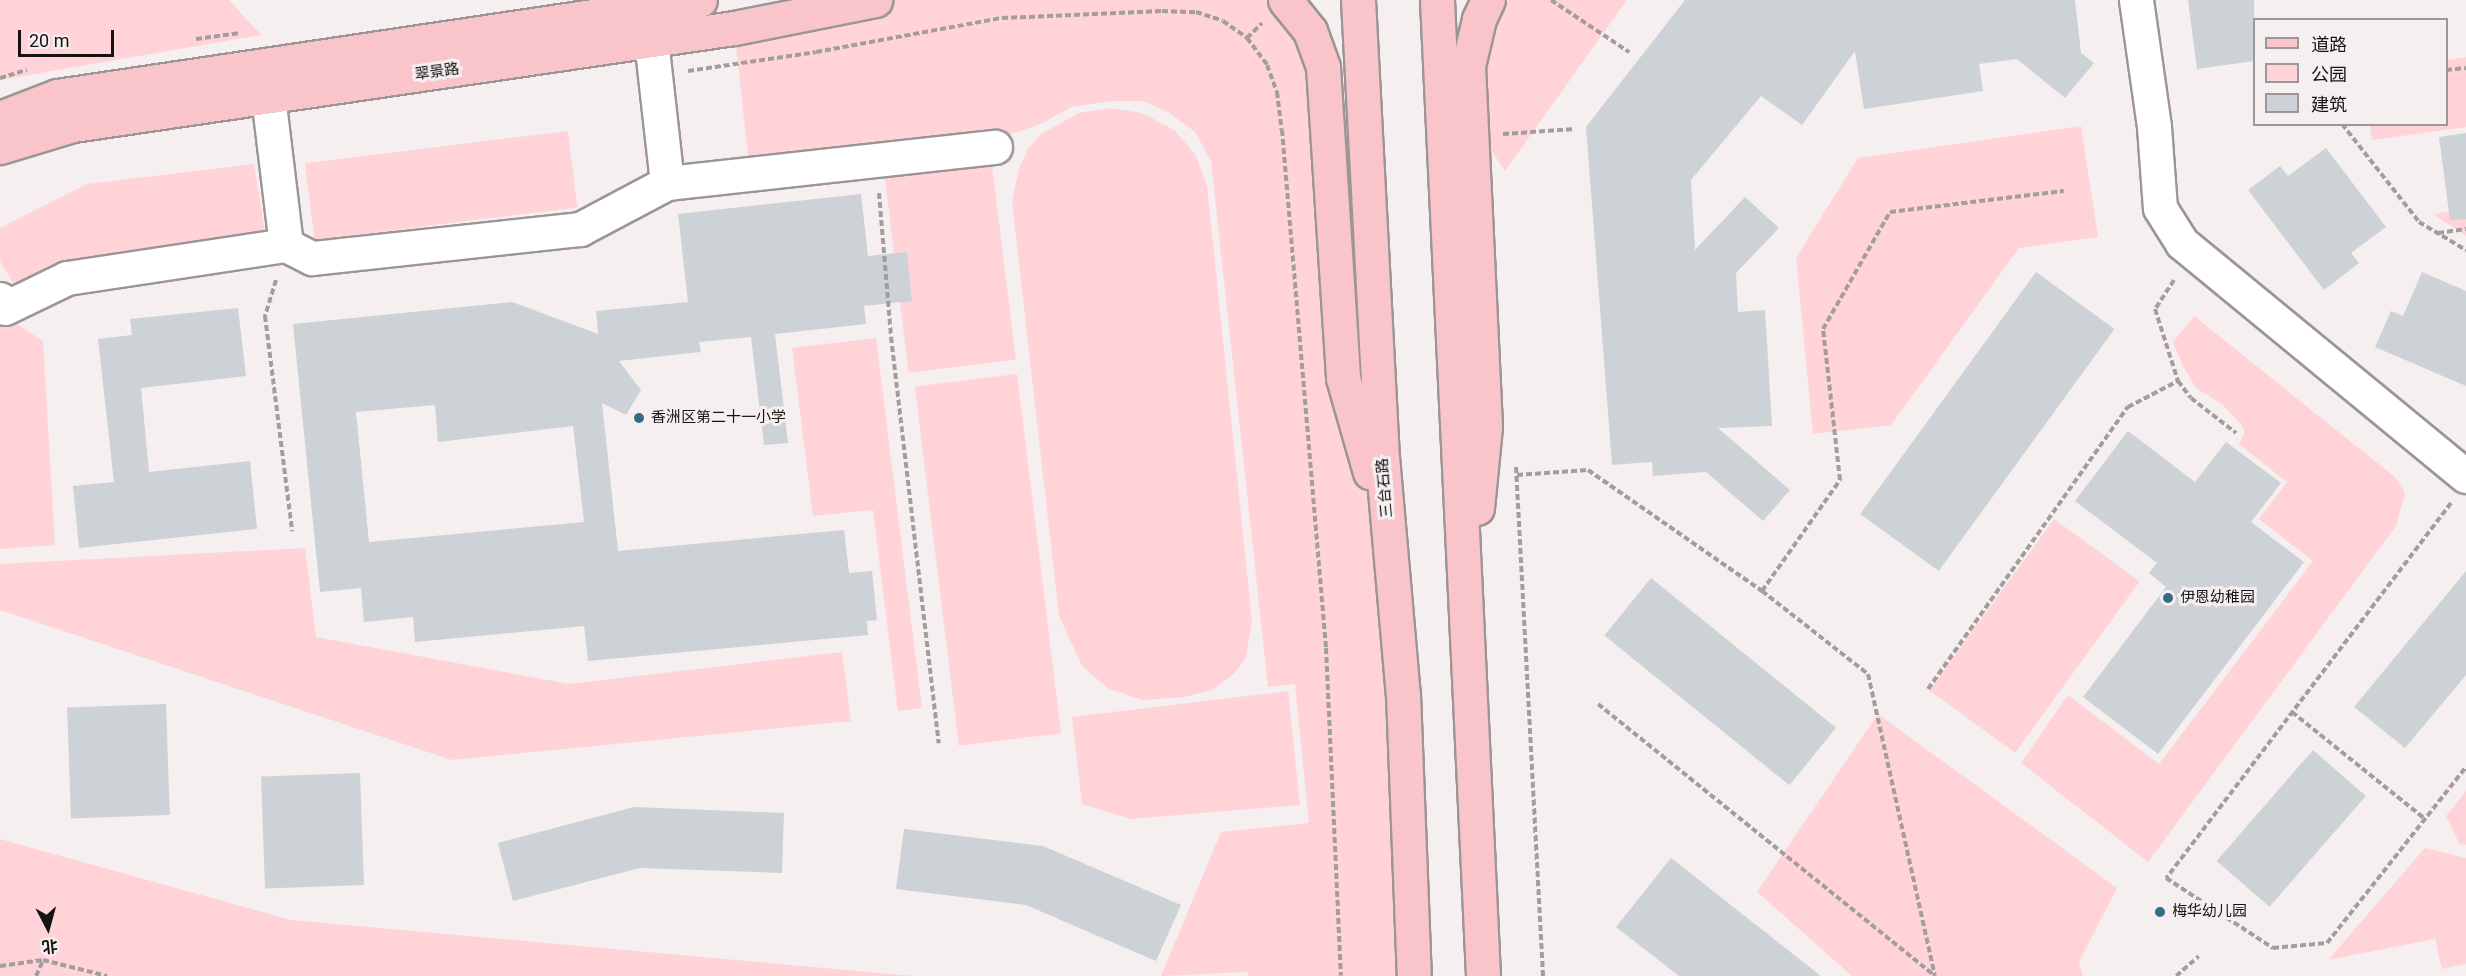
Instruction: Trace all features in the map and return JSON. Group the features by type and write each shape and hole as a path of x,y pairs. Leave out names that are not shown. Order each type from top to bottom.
{"main road":[{"path":"0,118 57,96 700,0"},
{"name":"翠景路","path":"0,147 74,125 651,40 875,0"},
{"path":"1286,0 1310,31 1323,67 1343,378 1390,543"},
{"name":"三台石路","path":"1358,0 1381,445 1403,694 1414,976"},
{"path":"1437,0 1483,976"},
{"path":"1465,626 1485,426 1468,66 1479,19 1488,0"}],"lane":[{"path":"2136,0 2154,127 2160,208 2182,243 2462,484"},
{"path":"651,40 667,183"},
{"path":"268,96 286,245"},
{"path":"0,298 5,308 68,278 286,245 312,258 580,229 667,183 995,147"}],"path":[{"path":"1551,0 1629,52"},
{"path":"654,76 816,52 1002,18 1196,12 1223,21 1247,38 1270,74 1282,130 1326,648 1341,976"},
{"path":"2448,70 2466,68"},
{"path":"1501,123 1502,146"},
{"path":"2344,126 2420,222 2466,250"},
{"path":"1501,134 1575,129"},
{"path":"876,160 891,337 939,743"},
{"path":"1762,591 1840,480 1822,329 1890,212 2064,191"},
{"path":"2438,233 2466,229"},
{"path":"286,245 265,316 291,531"},
{"path":"2193,252 2155,309 2178,381 2191,398 2236,433"},
{"path":"1928,689 2128,407 2178,381"},
{"path":"1516,464 1543,976"},
{"path":"1517,475 1588,470 1762,591 1868,674 1935,976"},
{"path":"2462,484 2166,878 2273,948 2327,943 2466,767"},
{"path":"1598,704 1935,976"},
{"path":"2292,712 2425,819"},
{"path":"2176,976 2199,956"},
{"path":"36,976 44,960"},
{"path":"0,966 44,960 107,976"}],"green space":[{"path":"0,0 229,0 261,35 0,80"},
{"path":"878,0 1285,0 1309,31 1342,378 1389,544 1412,976 1248,976 1247,972 1161,976 1221,832 1309,823 1295,684 1268,687 1211,161 1195,132 1168,112 1142,101 1112,101 1071,107 1043,123 1000,138 749,164 734,28"},
{"path":"1509,0 1627,0 1505,171 1486,142 1484,67 1495,27"},
{"path":"2466,57 2466,127 2372,140 2370,126 2448,126 2448,60"},
{"path":"1110,108 1142,113 1174,130 1195,154 1207,186 1252,621 1246,657 1234,674 1212,690 1184,697 1143,700 1109,689 1082,666 1059,616 1012,202 1019,169 1028,149 1041,134 1079,113"},
{"path":"2081,126 2098,237 2019,248 1891,425 1813,434 1796,258 1858,158"},
{"path":"568,131 577,207 314,240 305,163"},
{"path":"254,164 266,238 16,288 0,261 0,228 87,184"},
{"path":"992,165 1016,360 909,373 885,178"},
{"path":"2466,209 2466,236 2433,214"},
{"path":"0,313 43,341 55,545 0,549"},
{"path":"2194,316 2395,477 2405,493 2396,526 2148,862 2021,763 2068,695 2159,764 2313,561 2259,519 2287,482 2239,444 2245,432 2241,424 2223,405 2196,388 2183,366 2173,342"},
{"path":"876,338 922,708 898,711 873,510 813,516 792,348"},
{"path":"1017,374 1061,733 959,746 915,387"},
{"path":"2054,519 2140,581 2015,753 1929,691"},
{"path":"305,548 316,637 569,684 842,652 851,721 452,760 0,610 0,564"},
{"path":"1288,691 1300,805 1131,819 1082,804 1072,717"},
{"path":"1878,714 2117,888 2079,962 2083,976 1852,976 1757,892"},
{"path":"2466,791 2466,845 2459,843 2446,816"},
{"path":"0,839 291,920 913,976 0,976"},
{"path":"2425,848 2466,858 2466,964 2442,969 2435,939 2328,960"}],"building":[{"path":"1685,0 2075,0 2081,53 2094,63 2065,98 2017,59 1979,64 1983,91 1864,109 1855,51 1802,125 1761,96 1691,180 1695,250 1745,197 1779,228 1736,273 1738,312 1765,310 1772,426 1718,428 1790,490 1763,521 1706,472 1653,476 1652,462 1612,465 1586,127"},
{"path":"2188,0 2254,0 2253,61 2197,69"},
{"path":"2466,133 2466,219 2450,220 2439,137"},
{"path":"2326,148 2386,227 2351,253 2359,263 2324,290 2248,190 2280,166 2288,176"},
{"path":"861,194 868,256 907,252 912,301 864,306 866,324 775,334 788,443 764,445 751,337 699,342 701,352 619,361 641,390 626,415 602,403 618,551 844,530 849,573 872,571 877,620 867,621 868,635 588,661 584,626 415,642 413,617 364,622 361,588 320,592 293,324 512,302 598,334 596,311 688,302 678,214","holes":["435,405 438,442 573,426 584,522 369,542 356,412"]},
{"path":"2036,272 2114,329 1939,571 1860,514"},
{"path":"2422,272 2466,291 2466,386 2375,347 2391,311 2403,316"},
{"path":"238,308 246,376 141,388 149,472 250,461 257,529 79,548 73,486 114,482 98,339 132,335 130,319"},
{"path":"2128,431 2195,482 2226,442 2281,483 2251,522 2304,562 2158,754 2083,697 2166,587 2149,573 2157,563 2075,501"},
{"path":"2466,571 2466,675 2405,748 2354,707"},
{"path":"1651,578 1836,728 1789,785 1604,636"},
{"path":"166,704 170,815 71,818 67,707"},
{"path":"2313,750 2366,796 2269,907 2217,861"},
{"path":"360,773 364,885 265,888 261,776"},
{"path":"634,807 784,813 782,873 640,868 513,901 498,843"},
{"path":"904,829 1043,846 1181,905 1156,961 1026,905 896,889"},
{"path":"1671,858 1821,976 1679,976 1616,927"}],"place":[{"name":"香洲区第二十一小学","path":"639,418"},
{"name":"伊恩幼稚园","path":"2168,598"},
{"name":"梅华幼儿园","path":"2160,912"}]}
